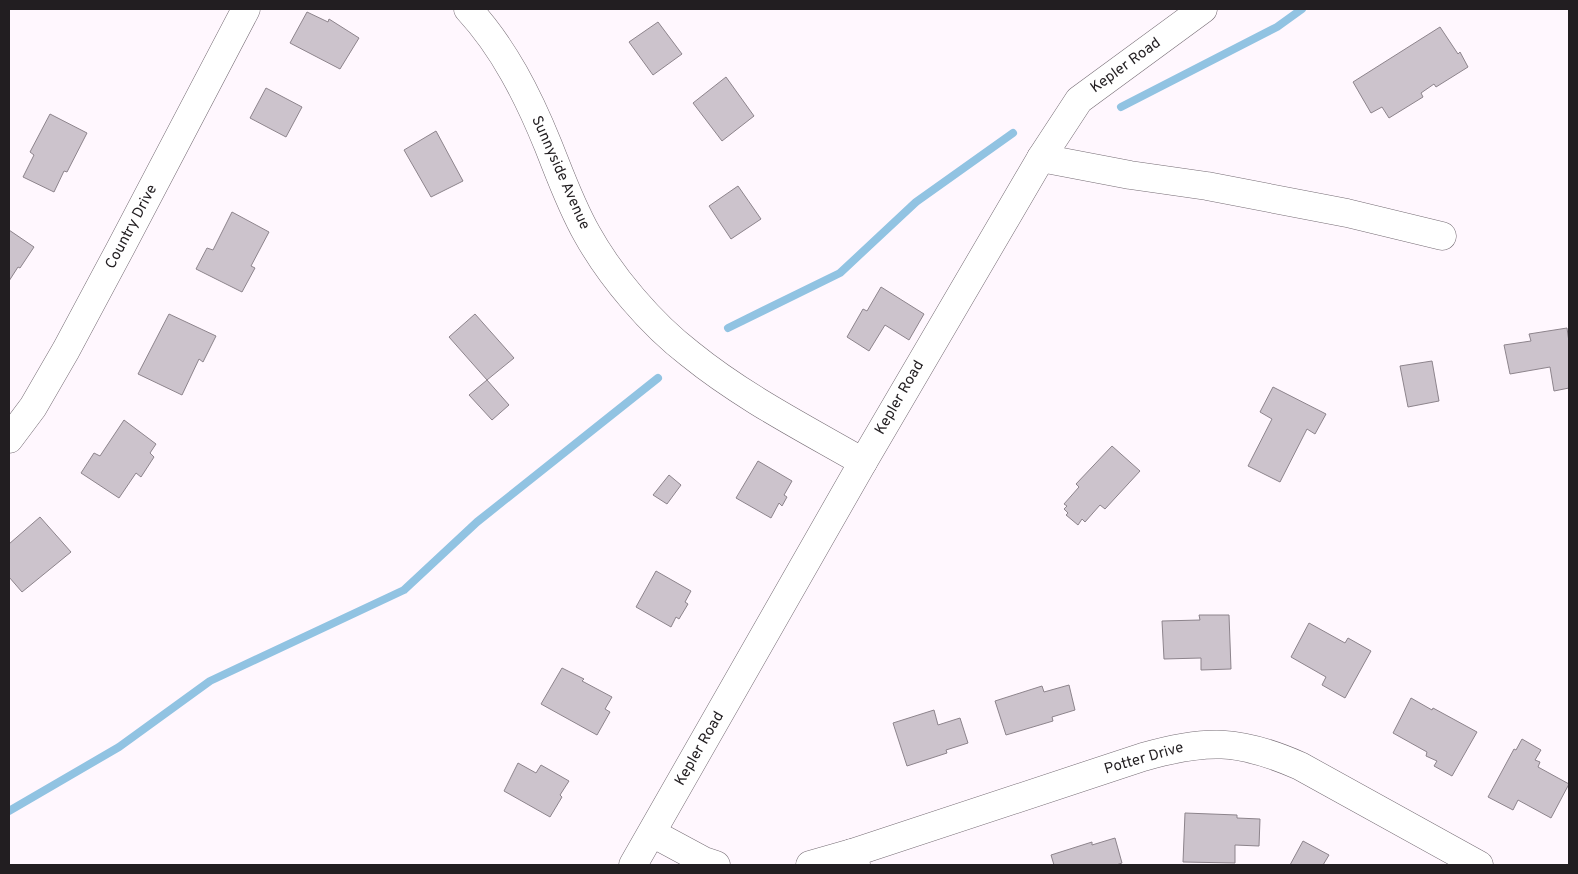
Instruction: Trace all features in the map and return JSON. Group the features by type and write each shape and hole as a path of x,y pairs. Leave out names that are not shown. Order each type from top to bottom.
{"street":[{"name":"Country Drive","path":"9,439 33,407 61,358 246,9"},
{"name":"Sunnyside Avenue","path":"468,9 492,38 525,93 566,193 587,234 605,264 636,301 689,354 729,383 863,462"},
{"name":"Kepler Road","path":"633,865 863,462 1041,158 1079,100 1204,9"},
{"path":"1041,158 1130,175 1207,186 1347,213 1442,236"},
{"name":"Potter Drive","path":"810,865 854,859 1143,757 1185,746 1230,744 1274,754 1300,766 1479,865"},
{"path":"652,833 704,861 716,865"}],"building":[{"path":"307,12 328,22 329,19 359,38 340,69 290,43"},
{"path":"658,22 682,54 653,75 629,42"},
{"path":"1440,27 1458,54 1460,52 1468,67 1436,87 1434,84 1421,93 1423,97 1389,118 1382,107 1371,113 1353,82"},
{"path":"726,77 754,116 722,141 693,103"},
{"path":"266,88 302,107 286,137 250,118"},
{"path":"50,114 87,133 67,172 64,171 54,192 23,177 34,155 30,152"},
{"path":"436,131 463,181 431,197 404,150"},
{"path":"738,186 761,219 731,239 709,206"},
{"path":"232,212 269,232 251,266 255,268 242,292 196,269 207,248 213,250"},
{"path":"9,230 34,247 9,281"},
{"path":"881,287 924,314 909,340 885,325 869,351 847,337 863,309 867,311"},
{"path":"169,314 216,336 203,362 199,359 182,395 138,374"},
{"path":"475,314 514,358 487,380 449,337"},
{"path":"1567,328 1569,342 1569,388 1554,391 1550,367 1510,374 1504,345 1531,341 1529,334"},
{"path":"1432,361 1439,401 1408,407 1400,366"},
{"path":"487,380 509,405 492,420 469,395"},
{"path":"1273,387 1326,414 1315,434 1307,429 1280,482 1248,466 1272,419 1260,412"},
{"path":"124,420 156,444 150,453 154,457 141,477 136,473 119,498 81,473 94,453 100,456"},
{"path":"1112,446 1140,471 1105,509 1100,505 1085,522 1082,519 1078,525 1066,515 1068,513 1064,509 1067,506 1064,504 1079,487 1076,484"},
{"path":"758,461 792,481 784,495 787,497 782,506 779,503 771,518 736,498"},
{"path":"669,475 681,485 667,504 653,495"},
{"path":"40,517 71,552 22,592 9,577 9,544"},
{"path":"656,571 691,591 685,602 688,604 679,619 676,617 671,627 636,607"},
{"path":"1199,615 1229,615 1231,669 1201,670 1201,658 1164,659 1162,621 1200,620"},
{"path":"1309,623 1345,643 1348,638 1371,651 1345,698 1322,685 1326,677 1291,657"},
{"path":"562,668 584,679 582,681 612,697 605,709 610,712 597,735 541,704"},
{"path":"1069,685 1075,710 1052,717 1053,721 1006,735 995,701 1042,686 1044,692"},
{"path":"1411,698 1477,732 1452,776 1434,766 1437,761 1426,756 1427,752 1393,733"},
{"path":"934,710 938,725 960,718 968,743 946,750 947,753 907,766 893,723"},
{"path":"1522,739 1541,750 1535,760 1540,762 1538,767 1569,784 1551,818 1518,800 1513,810 1488,797 1514,749 1516,750"},
{"path":"518,763 536,773 541,765 569,781 550,817 504,791"},
{"path":"1185,813 1237,815 1237,818 1260,819 1259,846 1235,845 1235,863 1183,862"},
{"path":"1115,838 1122,863 1116,865 1054,865 1051,855 1092,842 1092,845"},
{"path":"1303,841 1329,855 1323,865 1290,865"}],"waterway":[{"path":"1121,107 1277,27 1302,9"},
{"path":"728,328 840,273 916,202 1013,133"},
{"path":"9,811 119,747 210,681 404,590 477,522 658,378"}]}
